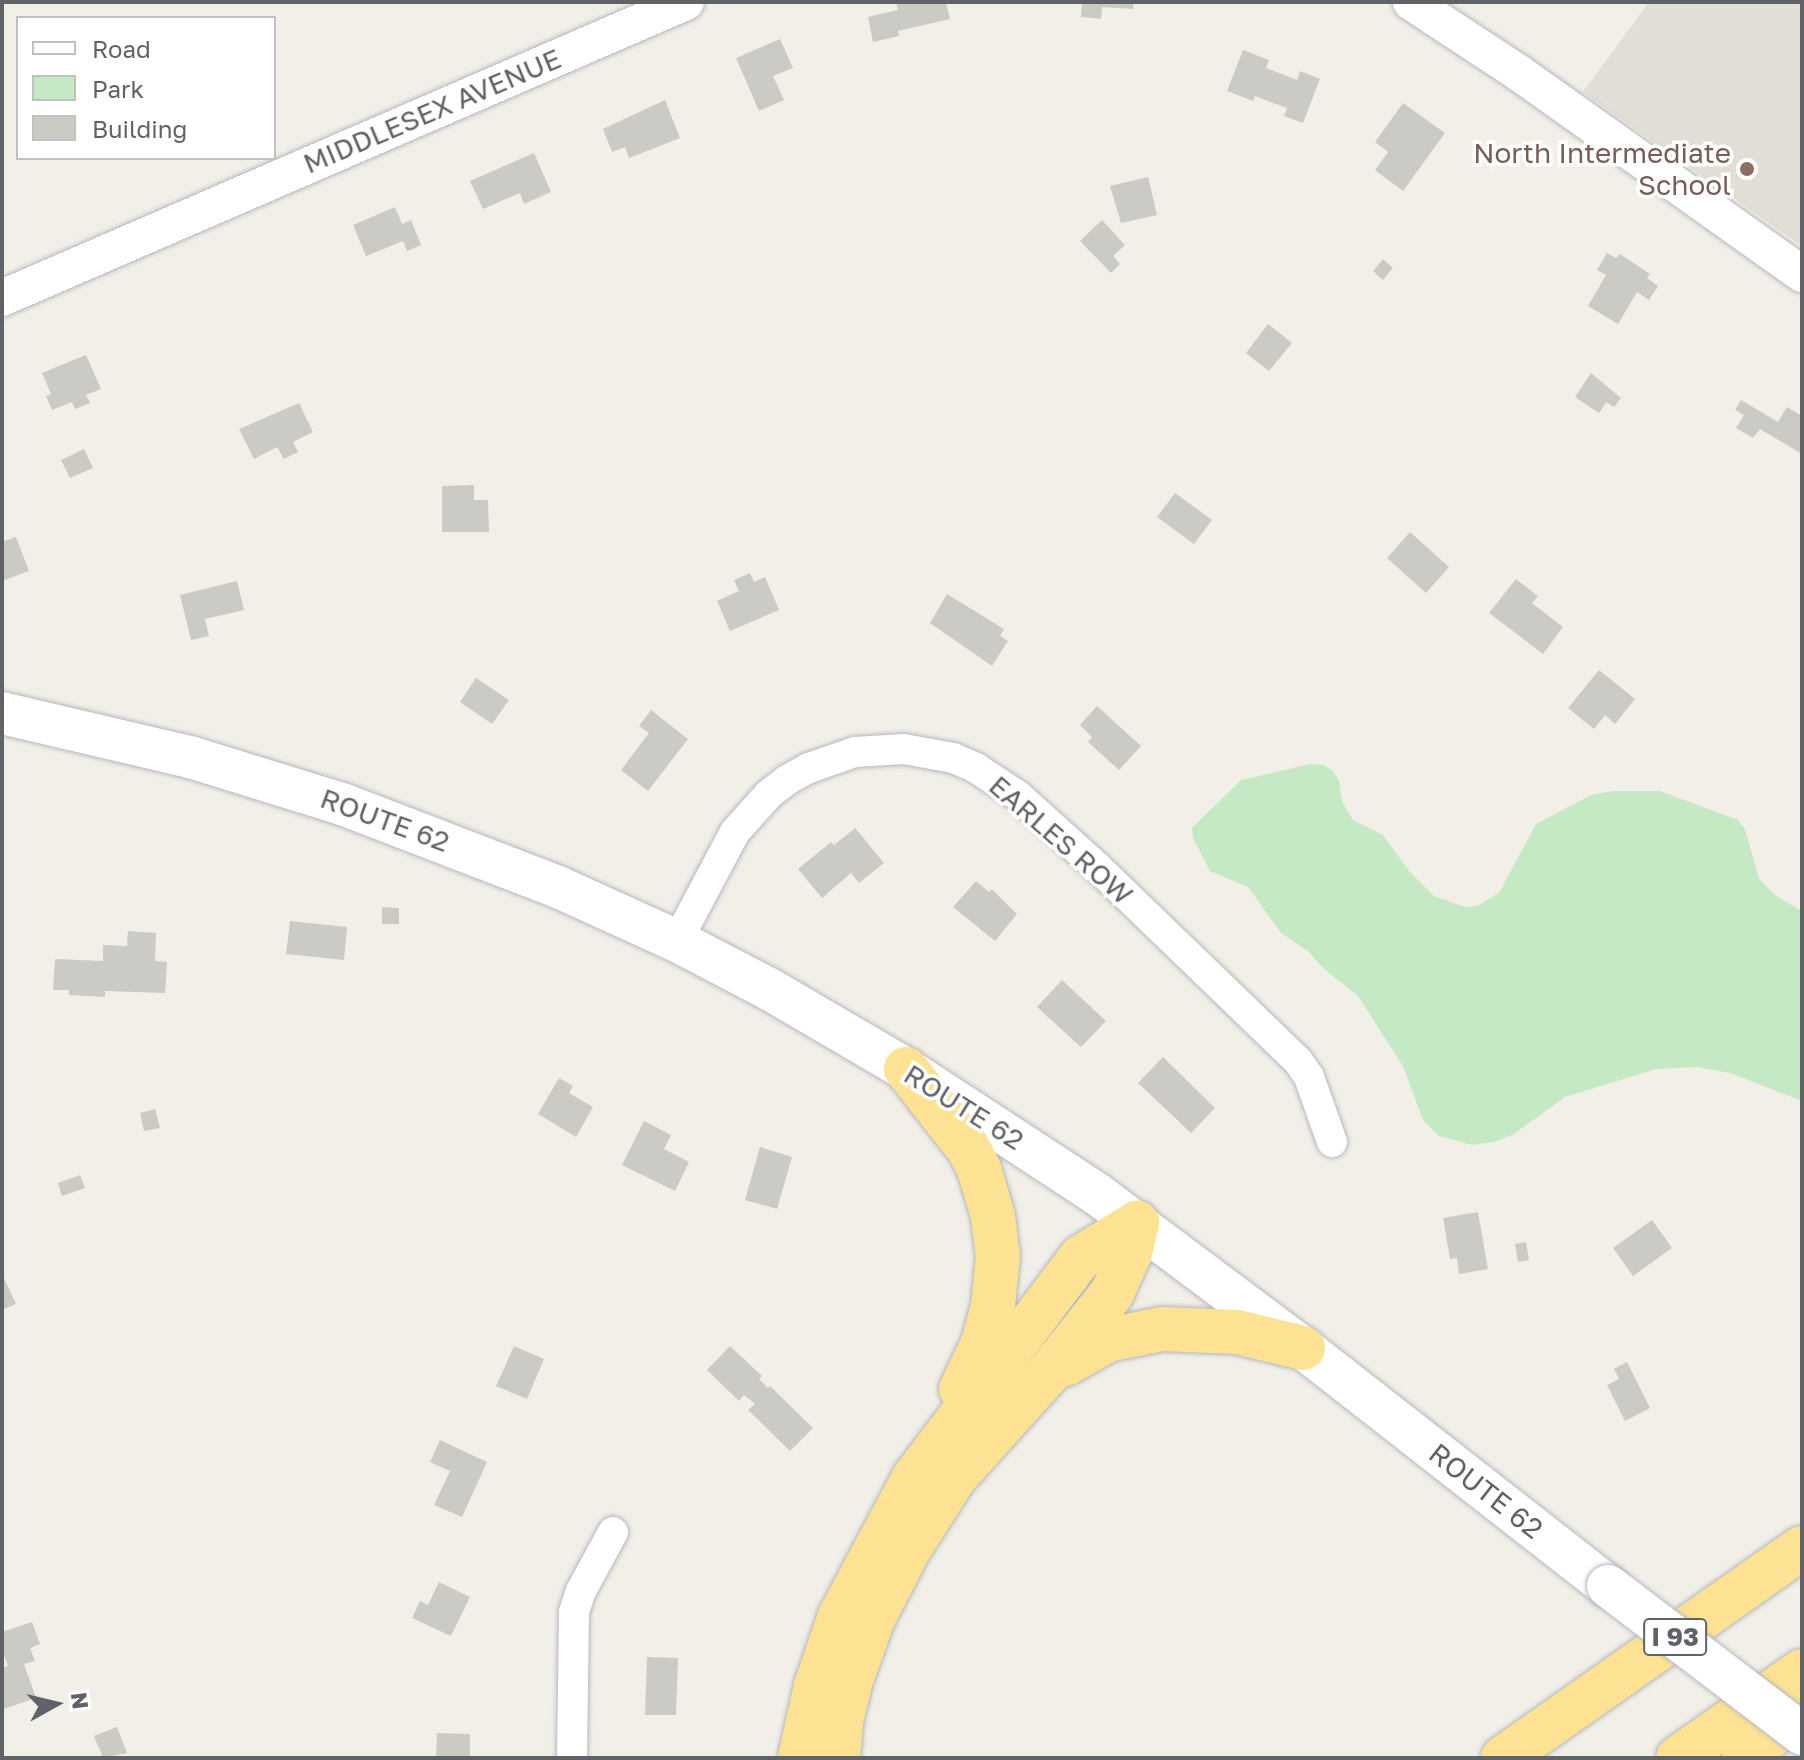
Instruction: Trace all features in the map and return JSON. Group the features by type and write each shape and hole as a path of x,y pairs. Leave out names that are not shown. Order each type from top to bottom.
{"highway":[{"path":"800,1758 816,1686 840,1616 983,1343 993,1306 998,1255 993,1216 979,1169 957,1132 906,1069"},
{"path":"913,1479 1081,1257 1137,1223"},
{"path":"838,1758 841,1721 851,1680 890,1584 955,1477 1047,1375 1112,1293 1126,1265 1137,1223"},
{"path":"1047,1375 1108,1340 1162,1329 1237,1332 1303,1348"},
{"name":"I 93","path":"1503,1758 1802,1548"},
{"path":"1470,1758 1751,1583"},
{"path":"1678,1758 1802,1671"},
{"path":"1744,1758 1802,1710"}],"main road":[{"name":"ROUTE 62","path":"2,713 190,757 342,804 558,887 677,941 906,1069 1008,1134 1137,1223 1802,1734"}],"street":[{"name":"MIDDLESEX AVENUE","path":"2,298 686,2"},
{"path":"1411,2 1519,73 1802,274"},
{"name":"EARLES ROW","path":"677,941 735,832 768,795 787,780 831,759 855,752 904,749 953,758 987,774 1017,795 1097,867 1298,1061 1309,1077 1332,1142"},
{"path":"572,1758 574,1612 581,1591 613,1532"}],"shaded area":[{"name":"North Intermediate School","path":"1649,2 1802,2 1802,246 1583,92"}],"green space":[{"path":"1311,764 1324,765 1333,771 1339,781 1342,802 1353,820 1383,835 1409,871 1434,896 1465,907 1477,906 1499,893 1536,824 1591,795 1614,791 1660,791 1738,820 1745,829 1759,879 1775,895 1802,911 1802,1101 1730,1073 1697,1067 1656,1069 1565,1097 1514,1134 1494,1142 1472,1145 1439,1136 1423,1120 1403,1066 1358,996 1323,968 1308,951 1281,933 1248,887 1210,871 1193,838 1192,828 1241,780"}],"building":[{"path":"896,2 946,2 950,19 898,31 899,36 873,42 868,17 898,10"},
{"path":"1082,2 1133,2 1133,9 1102,7 1101,19 1081,17"},
{"path":"780,39 793,68 773,76 784,100 759,111 736,58"},
{"path":"1243,50 1269,60 1266,68 1297,80 1300,71 1320,79 1303,123 1284,116 1287,108 1255,96 1253,101 1227,91"},
{"path":"665,100 680,138 629,158 625,147 612,152 603,129"},
{"path":"1403,103 1445,133 1403,191 1375,170 1388,152 1375,142"},
{"path":"534,153 551,192 524,204 520,193 483,209 470,181"},
{"path":"1148,177 1157,215 1121,223 1110,186"},
{"path":"395,207 402,224 411,220 421,245 407,251 403,241 366,256 353,225"},
{"path":"1102,220 1125,245 1113,256 1120,264 1111,273 1080,241"},
{"path":"1607,253 1616,258 1620,254 1650,274 1647,278 1658,286 1649,300 1637,292 1618,324 1588,306 1606,275 1597,270"},
{"path":"1383,259 1393,268 1383,280 1373,271"},
{"path":"1268,324 1292,343 1269,371 1246,353"},
{"path":"86,355 101,389 86,395 90,403 75,409 72,402 52,410 46,396 51,394 42,373"},
{"path":"1591,373 1621,398 1614,407 1606,402 1599,413 1575,397"},
{"path":"1741,400 1778,422 1787,407 1802,416 1802,454 1760,429 1753,438 1736,428 1744,415 1735,410"},
{"path":"299,403 313,432 293,442 298,452 284,459 277,447 254,459 239,429"},
{"path":"84,449 93,468 70,478 61,460"},
{"path":"474,485 474,500 488,500 489,532 442,532 442,486"},
{"path":"1175,493 1212,520 1194,544 1157,517"},
{"path":"1410,532 1449,567 1426,593 1387,558"},
{"path":"16,537 29,571 2,581 2,542"},
{"path":"750,573 754,582 765,577 779,610 730,631 717,601 739,591 734,580"},
{"path":"1516,579 1538,596 1532,603 1563,627 1543,654 1489,613"},
{"path":"237,581 244,610 205,619 209,636 191,640 180,595"},
{"path":"947,594 1004,629 1000,636 1008,641 992,666 930,623"},
{"path":"1599,670 1635,699 1615,724 1605,715 1594,729 1568,708"},
{"path":"476,678 509,700 492,724 460,702"},
{"path":"1097,706 1141,746 1119,770 1088,742 1092,737 1080,725"},
{"path":"651,710 688,739 648,791 621,770 649,733 639,726"},
{"path":"855,828 884,863 859,883 851,873 822,898 798,869 831,842 834,845"},
{"path":"976,881 989,892 992,889 1017,914 995,941 953,907"},
{"path":"382,907 399,908 399,924 382,924"},
{"path":"290,921 347,927 344,960 286,954"},
{"path":"128,931 156,933 155,961 167,962 165,993 105,991 105,997 69,995 69,990 53,990 55,959 103,961 103,945 127,946"},
{"path":"1062,980 1106,1021 1081,1047 1037,1007"},
{"path":"1163,1057 1215,1108 1191,1133 1138,1083"},
{"path":"559,1078 573,1086 569,1093 593,1107 576,1137 538,1114"},
{"path":"155,1109 160,1128 144,1131 140,1113"},
{"path":"644,1121 671,1135 664,1149 689,1162 675,1191 622,1165"},
{"path":"760,1147 792,1157 777,1209 745,1200"},
{"path":"80,1175 85,1188 62,1196 58,1183"},
{"path":"1478,1212 1488,1269 1459,1274 1457,1258 1450,1259 1443,1218"},
{"path":"1652,1220 1672,1248 1633,1276 1613,1248"},
{"path":"1526,1242 1529,1260 1518,1262 1515,1244"},
{"path":"2,1274 16,1304 2,1310"},
{"path":"514,1346 544,1359 527,1399 496,1386"},
{"path":"730,1346 762,1376 759,1379 768,1388 770,1386 813,1428 790,1451 748,1410 755,1404 744,1395 739,1401 707,1370"},
{"path":"1627,1362 1650,1408 1625,1421 1607,1385 1619,1379 1614,1369"},
{"path":"440,1440 487,1462 462,1517 434,1505 450,1471 430,1462"},
{"path":"439,1582 470,1597 451,1636 412,1618 420,1601 428,1605"},
{"path":"32,1622 40,1644 30,1648 35,1661 24,1664 36,1698 4,1709 2,1668 8,1666 2,1650 2,1632"},
{"path":"647,1657 678,1658 676,1715 645,1715"},
{"path":"117,1727 127,1753 103,1758 94,1736"},
{"path":"437,1733 470,1734 470,1758 436,1758"}],"place":[{"name":"North Intermediate School","path":"1747,169"}]}
